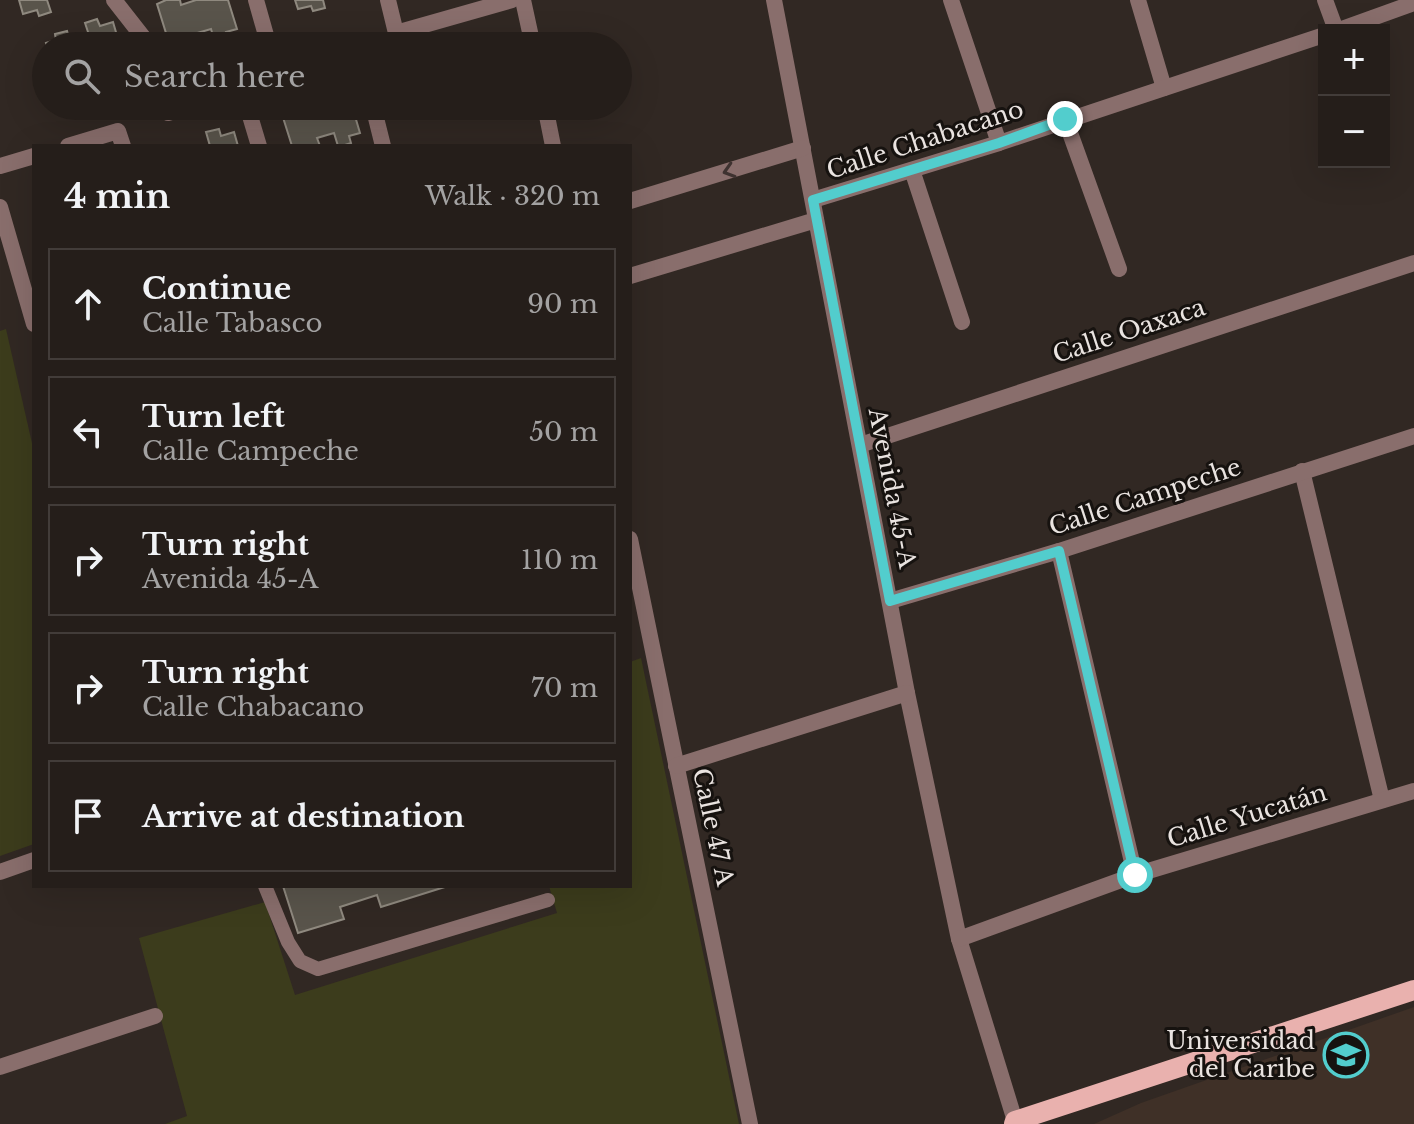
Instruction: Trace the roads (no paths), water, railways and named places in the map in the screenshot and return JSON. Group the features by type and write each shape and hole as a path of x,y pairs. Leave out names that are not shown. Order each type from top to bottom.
{"main road":[{"path":"1014,1122 1414,990"}],"street":[{"path":"114,0 139,32"},
{"path":"256,0 265,32"},
{"path":"388,0 396,32"},
{"path":"400,32 512,0"},
{"path":"523,0 530,32"},
{"name":"Avenida 45-A","path":"774,0 907,693 959,939 1014,1122"},
{"path":"951,0 999,143"},
{"path":"1138,0 1164,88"},
{"path":"1325,0 1335,24"},
{"path":"1355,24 1414,3"},
{"name":"Calle Chabacano","path":"813,200 999,143 1318,37"},
{"path":"1065,119 1119,269"},
{"path":"251,120 258,144"},
{"path":"376,120 382,144"},
{"path":"548,120 553,144"},
{"path":"75,144 118,131 122,144"},
{"name":"Calle Chabacano","path":"632,200 803,148"},
{"path":"0,166 32,157"},
{"path":"912,170 962,322"},
{"path":"0,207 32,306"},
{"path":"632,275 816,220"},
{"name":"Calle Oaxaca","path":"860,445 1414,263"},
{"name":"Calle Campeche","path":"890,601 1059,551 1414,436"},
{"path":"1302,471 1382,800"},
{"path":"1059,551 1135,875"},
{"name":"Calle 47 A","path":"632,561 638,627 676,766 750,1124"},
{"path":"676,766 907,693"},
{"name":"Calle Yucatán","path":"959,939 1135,875 1414,791"},
{"path":"0,872 32,861"},
{"path":"0,1067 155,1016"}],"lane":[{"path":"266,888 288,942 300,961 318,969 548,900"}],"place":[{"name":"Universidad del Caribe","path":"1346,1055"}]}
